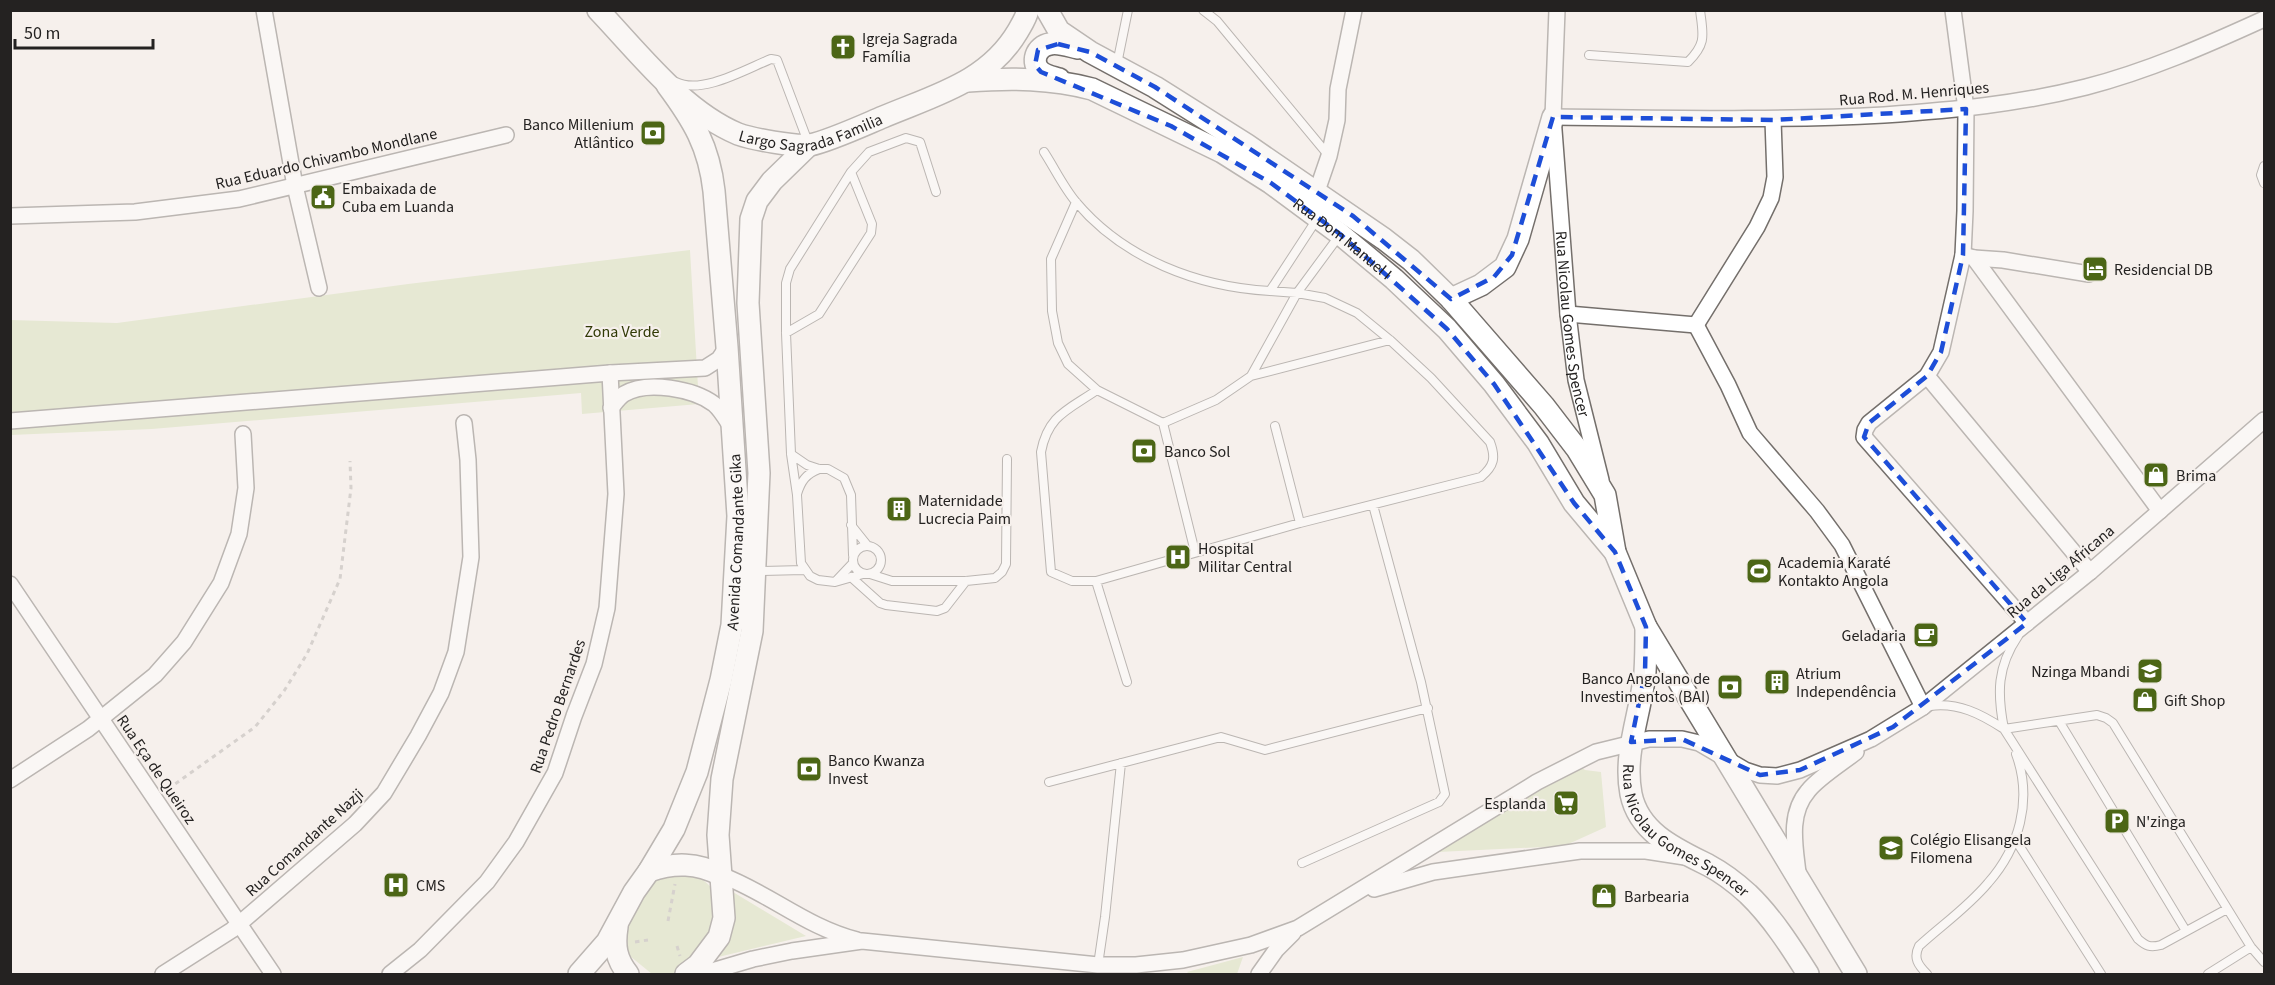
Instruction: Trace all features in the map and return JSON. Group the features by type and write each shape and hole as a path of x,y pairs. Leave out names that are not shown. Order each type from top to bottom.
{"street":[{"path":"264,10 295,186 319,288"},
{"name":"Largo Sagrada Familia","path":"598,10 662,78 708,117 738,134 774,142 809,145 859,127 968,81 994,63 1011,42 1028,10"},
{"name":"Rua Dom Manuel I","path":"1047,10 1059,31 1090,52 1155,87 1247,145 1317,191 1411,260 1450,299 1544,406 1577,448 1605,495"},
{"path":"1317,191 1329,156 1337,120 1338,89 1354,10"},
{"name":"Rua Nicolau Gomes Spencer","path":"1557,10 1553,117 1568,314 1576,380 1605,495 1615,552 1646,627 1856,975"},
{"path":"1953,10 1966,110 1965,211 1968,256 1941,351 1927,376 1869,423 1864,437 2027,623"},
{"name":"Rua Rod. M. Henriques","path":"1553,117 1773,120 1966,110 2036,98 2120,77 2186,54 2265,19"},
{"path":"1071,83 1041,72 1035,65 1038,50 1050,44 1058,44 1090,52"},
{"name":"Avenida Comandante Gika","path":"662,78 691,117 705,146 711,168 728,348 738,516 752,631 722,778 718,835 724,918 719,937 709,952 686,975"},
{"name":"Rua Dom Manuel I","path":"968,81 1019,78 1071,83 1092,89 1222,152 1271,183 1340,234 1394,279 1447,329 1494,384 1538,443 1574,503 1615,552"},
{"path":"1450,299 1481,285 1505,267 1518,239 1553,117"},
{"path":"1696,325 1757,226 1771,198 1774,177 1773,120"},
{"name":"Rua Eduardo Chivambo Mondlane","path":"10,216 135,212 239,199 506,135"},
{"name":"Avenida Comandante Gika","path":"579,975 607,942 634,892 649,872 674,829 697,772 721,680 745,570 759,473 748,303 750,225 757,201 764,191 809,145"},
{"path":"1968,256 2090,274"},
{"path":"1968,256 2160,511"},
{"path":"1568,314 1696,325"},
{"path":"1696,325 1728,385 1750,434 1817,511 1842,545 1923,707"},
{"path":"10,421 610,373 705,368 719,359 728,348"},
{"name":"Rua Pedro Bernardes","path":"390,975 420,950 487,882 516,842 555,773 594,664 607,608 616,494 610,373"},
{"path":"1927,376 2090,572"},
{"path":"611,408 623,394 637,390 660,387 682,390 703,397 717,406 731,427"},
{"name":"Rua da Liga Africana","path":"1800,882 1794,830 1801,804 1808,791 1871,740 1923,707 2090,572 2265,420"},
{"name":"Rua Comandante Nazji","path":"163,975 239,924 356,824 384,793 441,693 456,652 471,558 471,514 464,423"},
{"path":"10,780 88,729 154,675 177,650 221,583 239,534 246,488 243,434"},
{"name":"Rua Eça de Queiroz","path":"10,584 273,975"},
{"name":"Rua Nicolau Gomes Spencer","path":"1646,627 1645,673 1631,742 1630,771 1634,805 1649,828 1671,847 1729,878 1755,901 1775,925 1808,975"},
{"name":"Rua da Liga Africana","path":"1351,896 1557,770 1596,752 1649,739 1682,739 1699,743 1745,770 1760,775 1777,776 1800,770 1871,740"},
{"path":"1106,965 1183,960 1228,951 1298,928 1351,896 1433,872 1580,851 1646,851 1689,858"},
{"path":"649,872 679,864 699,866 755,889 805,921 862,941 1136,968 1164,975"},
{"path":"618,924 614,945 619,964 628,975"},
{"path":"1258,975 1276,950 1298,928"},
{"path":"702,975 753,959 862,941"}],"lane":[{"path":"1116,66 1128,10"},
{"path":"1203,10 1217,21 1329,156"},
{"path":"1589,55 1688,62 1699,50 1704,38 1700,10"},
{"path":"662,78 697,86 709,84 771,59 777,60 809,145"},
{"path":"882,560 876,571 835,582 818,580 804,570 801,563 797,495 791,454 786,283 790,268 851,172 869,152 906,138 920,142 936,192"},
{"path":"1044,152 1076,202 1121,244 1175,272 1243,290 1298,293 1325,298 1357,313 1431,378 1490,442 1494,453 1493,462 1490,470 1481,477 1300,523 1096,580 1072,581 1051,572 1041,452 1044,438 1052,422 1097,390"},
{"path":"2265,166 2261,175 2265,183"},
{"path":"786,333 819,314 871,233 872,225 851,172"},
{"path":"1076,202 1051,259 1052,311 1058,343 1068,364 1097,390 1163,423 1195,552"},
{"path":"1270,291 1318,218"},
{"path":"1251,376 1298,293 1340,234"},
{"path":"1163,423 1216,400 1251,376 1390,340"},
{"path":"1275,426 1300,523"},
{"path":"791,454 802,462 819,469"},
{"path":"797,495 804,478 819,469 828,469 844,478 851,495 850,523 853,559 857,570 892,581 966,581 995,578 1006,564 1007,459"},
{"path":"1302,863 1442,799 1445,787 1428,708 1373,505"},
{"path":"850,523 867,545 879,551 884,569 892,581"},
{"path":"835,582 853,559 858,548 867,545"},
{"path":"745,570 804,570"},
{"path":"851,577 880,603 937,611 945,608 966,581"},
{"path":"1096,580 1127,682"},
{"path":"2027,623 2007,651 2000,678 2000,704 2004,729 2138,939 2146,946 2161,945 2228,909"},
{"path":"1923,707 1942,704 1964,708 1984,716 2004,729 2097,715 2113,723 2251,947 2265,962"},
{"path":"1049,782 1221,736 1265,750 1428,708"},
{"path":"2059,721 2186,931"},
{"path":"1927,975 1916,959 1919,946 1989,883 2015,840 2021,819 2023,781 2011,742"},
{"path":"1106,965 1106,917 1121,763"},
{"path":"2015,840 2101,975"},
{"path":"2208,975 2251,947"}],"path":[{"path":"155,799 255,727 285,691 307,654 340,579 351,488 350,461"},
{"path":"668,921 679,864"}],"highlighted area":[{"path":"1058,44 1090,52 1155,87 1353,216 1451,299 1494,277 1512,255 1553,117 1773,120 1966,109 1963,255 1941,352 1927,376 1869,423 1864,437 2027,623 1893,727 1800,770 1760,775 1682,739 1631,742 1645,673 1646,627 1615,552 1574,503 1494,384 1447,329 1340,234 1271,183 1171,126 1041,72 1035,65 1038,50"}],"green space":[{"name":"Zona Verde","path":"690,250 699,404 582,414 581,393 152,429 11,435 10,320 117,323 408,284"},
{"path":"1577,764 1585,770 1601,772 1606,827 1564,846 1438,852"},
{"path":"689,871 706,882 716,894 719,906 718,918 686,971 675,974 652,974 625,952 620,931 651,875"},
{"path":"728,889 806,936 710,959"},
{"path":"1243,957 1237,974 1189,974 1187,972"}],"place":[{"name":"Igreja Sagrada Família","path":"843,47"},
{"name":"Banco Millenium Atlântico","path":"653,133"},
{"name":"Embaixada de Cuba em Luanda","path":"323,197"},
{"name":"Residencial DB","path":"2095,269"},
{"name":"Banco Sol","path":"1144,451"},
{"name":"Brima","path":"2156,475"},
{"name":"Maternidade Lucrecia Paim","path":"899,509"},
{"name":"Hospital Militar Central","path":"1178,557"},
{"name":"Academia Karaté Kontakto Angola","path":"1759,571"},
{"name":"Geladaria","path":"1926,635"},
{"name":"Nzinga Mbandi","path":"2150,671"},
{"name":"Atrium Independência","path":"1777,682"},
{"name":"Banco Angolano de Investimentos (BAI)","path":"1730,687"},
{"name":"Gift Shop","path":"2145,700"},
{"name":"Banco Kwanza Invest","path":"809,769"},
{"name":"Esplanda","path":"1566,803"},
{"name":"N'zinga","path":"2117,821"},
{"name":"Colégio Elisangela Filomena","path":"1891,848"},
{"name":"CMS","path":"396,885"},
{"name":"Barbearia","path":"1604,896"}]}
